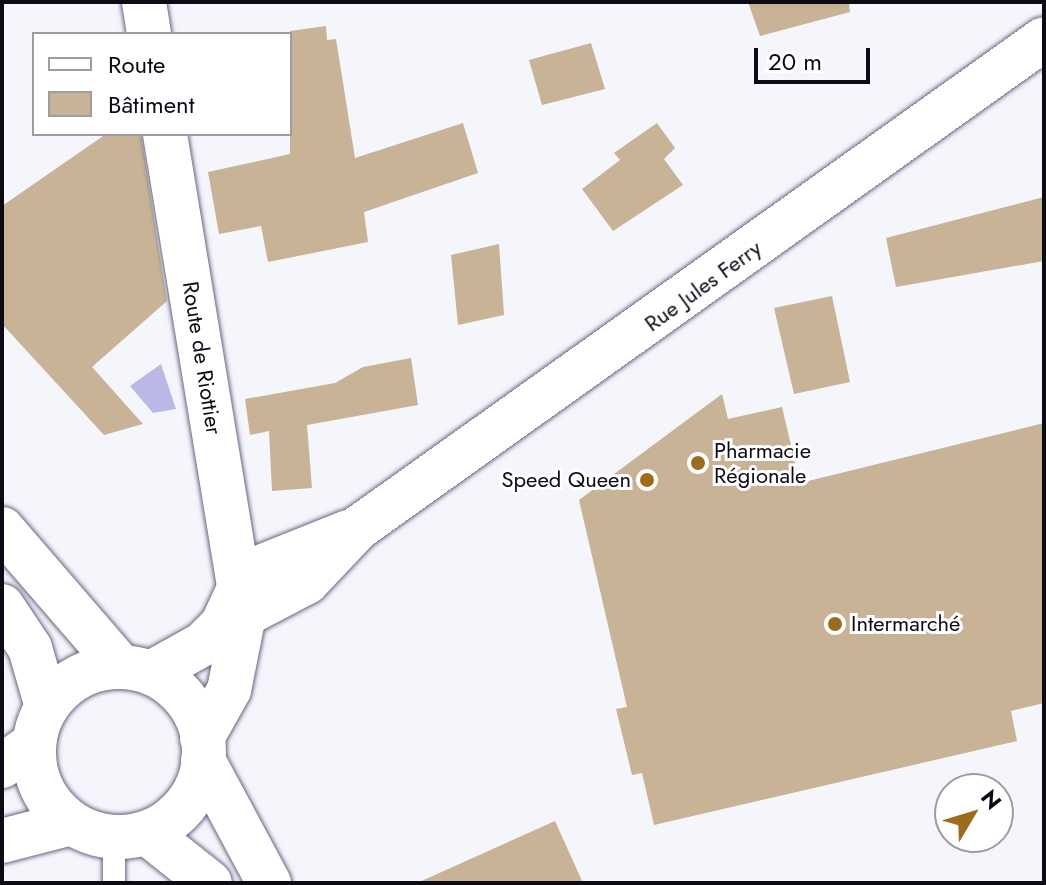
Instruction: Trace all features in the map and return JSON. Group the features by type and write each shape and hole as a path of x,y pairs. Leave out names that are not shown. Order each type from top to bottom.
{"main road":[{"path":"144,2 149,32"},
{"name":"Rue Jules Ferry","path":"242,590 307,582 358,528 1044,39"},
{"name":"Route de Riottier","path":"165,136 242,590 229,690 203,749"},
{"path":"2,529 136,670 185,699 203,749 269,883"},
{"path":"28,739 79,677 136,670 203,644 231,610 242,590"},
{"path":"2,606 30,648 28,739 42,789 71,823"},
{"path":"130,835 186,805 203,749"},
{"path":"2,841 71,823 130,835 210,883"}],"lane":[{"path":"114,883 130,835"}],"water":[{"path":"161,364 176,409 153,413 130,386"}],"building":[{"path":"748,2 849,2 850,12 760,36"},
{"path":"326,26 327,40 336,39 355,158 463,123 478,173 364,212 368,242 268,262 261,226 219,234 208,172 290,154 290,31"},
{"path":"591,43 605,89 542,105 529,60"},
{"path":"657,123 675,148 664,159 683,185 613,231 582,189 620,160 614,153"},
{"path":"103,136 141,136 167,301 92,367 143,424 104,435 2,324 2,206"},
{"path":"1044,197 1044,261 896,287 886,238"},
{"path":"499,244 504,315 458,325 451,255"},
{"path":"832,296 850,382 794,394 774,308"},
{"path":"411,358 418,405 307,425 312,488 272,491 269,431 250,435 245,399 335,383 363,367"},
{"path":"722,394 728,419 782,407 800,483 1044,423 1044,703 1011,711 1017,741 654,825 642,773 632,775 616,709 627,707 579,500"},
{"path":"555,821 583,883 417,883"}],"place":[{"name":"Pharmacie Régionale","path":"698,463"},
{"name":"Speed Queen","path":"647,480"},
{"name":"Intermarché","path":"835,624"}]}
